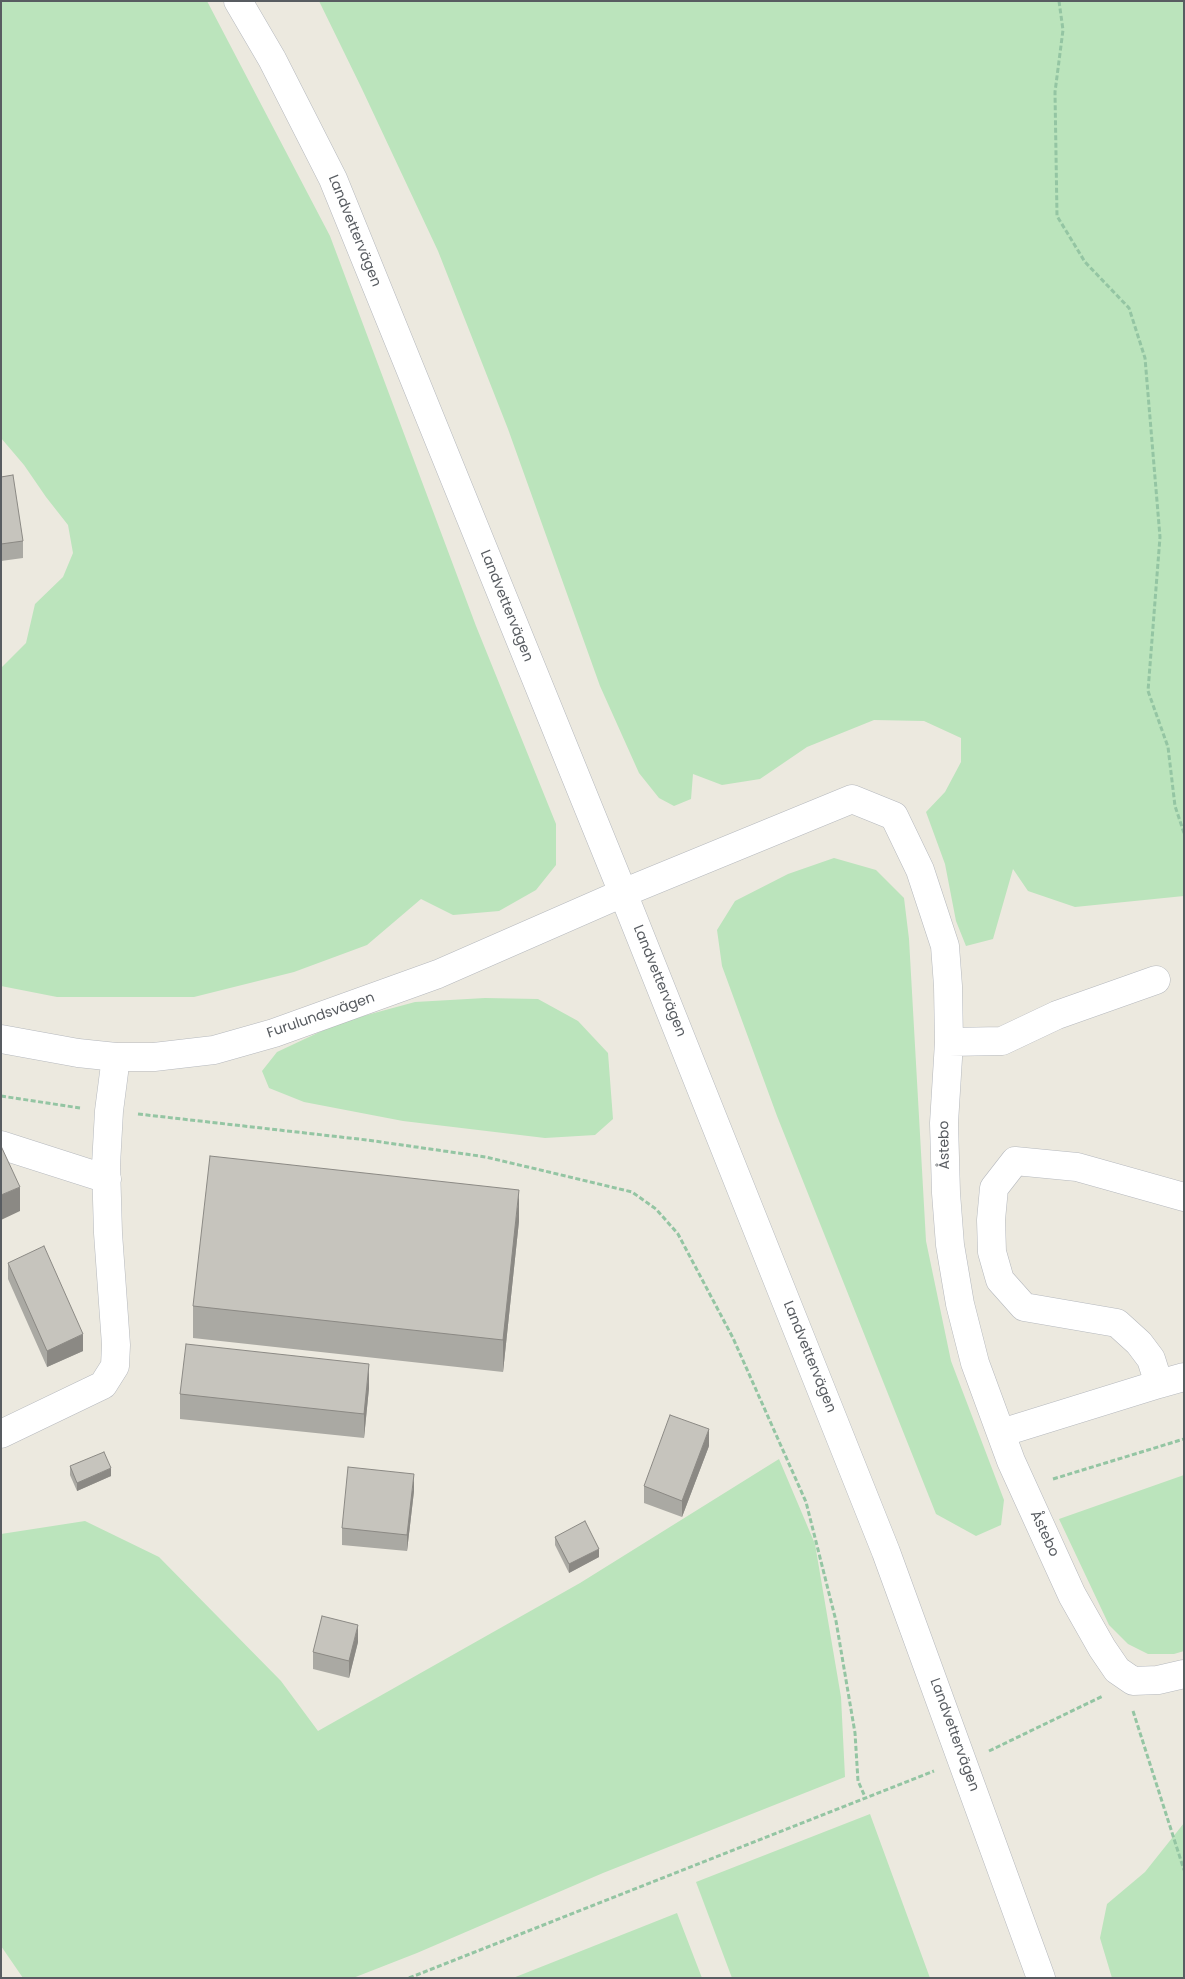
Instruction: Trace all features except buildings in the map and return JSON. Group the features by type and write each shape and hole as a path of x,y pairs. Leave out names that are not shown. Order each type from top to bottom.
{"street":[{"name":"Landvettervägen","path":"238,1 272,59 333,179 624,893 886,1552 1041,1978"},
{"name":"Åstebo","path":"624,893 852,799 894,816 920,870 945,946 950,1042 944,1123 946,1193 950,1245 960,1304 975,1363 1000,1433 1072,1595 1102,1648 1117,1670 1133,1681"},
{"name":"Furulundsvägen","path":"1,1039 78,1053 116,1057 154,1057 214,1050 274,1033 438,974 624,893"},
{"path":"950,1042 1002,1041 1058,1014 1156,980"},
{"path":"1,1434 103,1385 115,1366 116,1345 108,1233 107,1179 109,1111 116,1057"},
{"path":"1,1145 107,1179"},
{"path":"1000,1433 1171,1380 1139,1343 1117,1323 1024,1307 1000,1280 992,1252 991,1220 994,1188 1015,1161 1077,1167 1184,1197"},
{"path":"1133,1681 1158,1680 1184,1674"}],"path":[{"path":"1058,1 1062,30 1055,92 1057,216 1085,262 1129,308 1145,358 1160,537 1148,691 1168,747 1175,806 1184,833"},
{"path":"1,1096 109,1111 367,1140 486,1157 632,1192 656,1209 678,1234 733,1338 806,1502 836,1621 855,1733 858,1781 866,1799"},
{"path":"1024,1488 1184,1438"},
{"path":"987,1752 1133,1681"},
{"path":"1133,1681 1129,1697 1184,1870"},
{"path":"409,1978 940,1769"}],"green space":[{"path":"1,1 207,1 330,236 476,626 556,824 556,865 536,890 499,911 453,915 421,899 367,945 294,972 194,997 57,997 1,986 1,668 26,643 35,604 63,577 73,553 68,525 24,465 1,438"},
{"path":"319,1 1184,1 1184,896 1075,907 1028,891 1013,869 993,939 966,946 956,921 945,864 926,812 945,792 961,762 961,738 924,721 874,720 807,747 760,779 722,785 693,774 691,799 674,806 659,798 639,773 600,686 508,429 438,251"},
{"path":"834,858 876,870 904,898 909,939 926,1241 951,1361 1004,1500 1001,1525 976,1536 936,1514 777,1116 722,966 717,930 735,901 788,874"},
{"path":"485,998 538,999 578,1021 608,1053 613,1119 595,1135 545,1138 403,1121 304,1102 269,1088 262,1071 277,1052 341,1022 415,1002"},
{"path":"779,1459 815,1544 841,1697 845,1777 603,1873 417,1953 353,1978 23,1978 1,1946 1,1534 85,1521 159,1557 281,1681 318,1731 580,1583"},
{"path":"1184,1475 1184,1651 1174,1654 1148,1654 1128,1644 1109,1625 1059,1519"},
{"path":"870,1814 930,1978 732,1978 696,1882"},
{"path":"1184,1823 1184,1978 1112,1978 1100,1938 1107,1904 1145,1872"},
{"path":"677,1913 702,1978 513,1978"}]}
